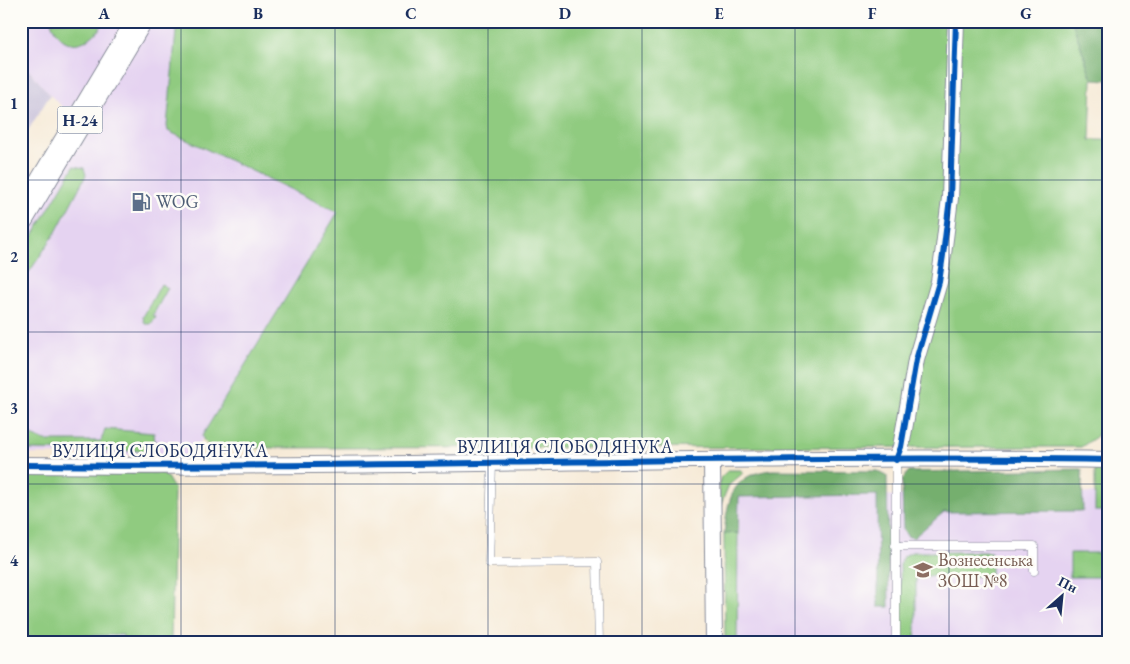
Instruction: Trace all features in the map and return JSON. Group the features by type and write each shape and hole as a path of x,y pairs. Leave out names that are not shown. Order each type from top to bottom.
{"main road":[{"name":"Н-24","path":"21,218 139,21"}],"street":[{"path":"896,460 901,447 916,360 939,282 943,255 950,198 956,21"},
{"name":"ВУЛИЦЯ СЛОБОДЯНУКА","path":"21,466 191,467 492,462 1109,460"},
{"path":"712,461 714,643"}],"lane":[{"path":"896,460 896,643"},
{"path":"492,462 489,563 598,562 599,643"},
{"path":"895,546 1034,546 1034,571"},
{"path":"55,643 106,643"}],"shaded area":[{"path":"21,21 125,21 69,113 50,95 21,61"},
{"path":"147,21 177,21 167,126 171,133 339,212 192,456 21,454 21,234"},
{"path":"21,61 50,95 21,142"},
{"name":"Вознесенська ЗОШ №8","path":"1109,493 1109,643 737,643 739,497"},
{"path":"171,634 171,643 21,643 21,637"}],"green space":[{"path":"105,21 92,36 77,43 69,43 62,39 51,22"},
{"path":"177,21 1072,21 1092,79 1090,140 1109,140 1101,429 1096,437 1081,447 211,448 202,436 338,212 168,131"},
{"path":"1072,21 1109,21 1109,80 1092,79"},
{"path":"74,166 84,168 86,175 56,232 30,271 26,275 21,275 21,256"},
{"path":"161,284 168,288 153,315 156,317 151,324 145,324 143,317"},
{"path":"105,429 154,433 155,444 145,451 21,450 21,430 45,441 101,441"},
{"path":"1082,469 1083,511 944,512 913,538 907,536 903,529 902,480 908,472"},
{"path":"1095,469 1109,469 1109,511 1095,511"},
{"path":"728,470 741,470 743,473 729,485 718,511 720,478"},
{"path":"772,470 877,471 887,476 889,607 878,607 877,495 739,497 738,533 724,534 727,510 734,490 748,477 758,472"},
{"path":"21,471 162,473 167,477 174,489 171,643 123,643 123,635 21,637"},
{"path":"738,533 737,643 725,643 724,534"},
{"path":"912,552 991,552 991,576 916,576 916,643 901,643 900,565 904,556"},
{"path":"1070,553 1109,553 1109,643 1108,577 1070,577"}],"cycle path":[{"path":"896,460 901,447 916,360 939,282 943,255 950,198 956,21"},
{"path":"21,465 157,466 837,459 1109,460"}],"place":[{"name":"WOG","path":"141,202"},
{"name":"Вознесенська ЗОШ №8","path":"923,570"}]}
